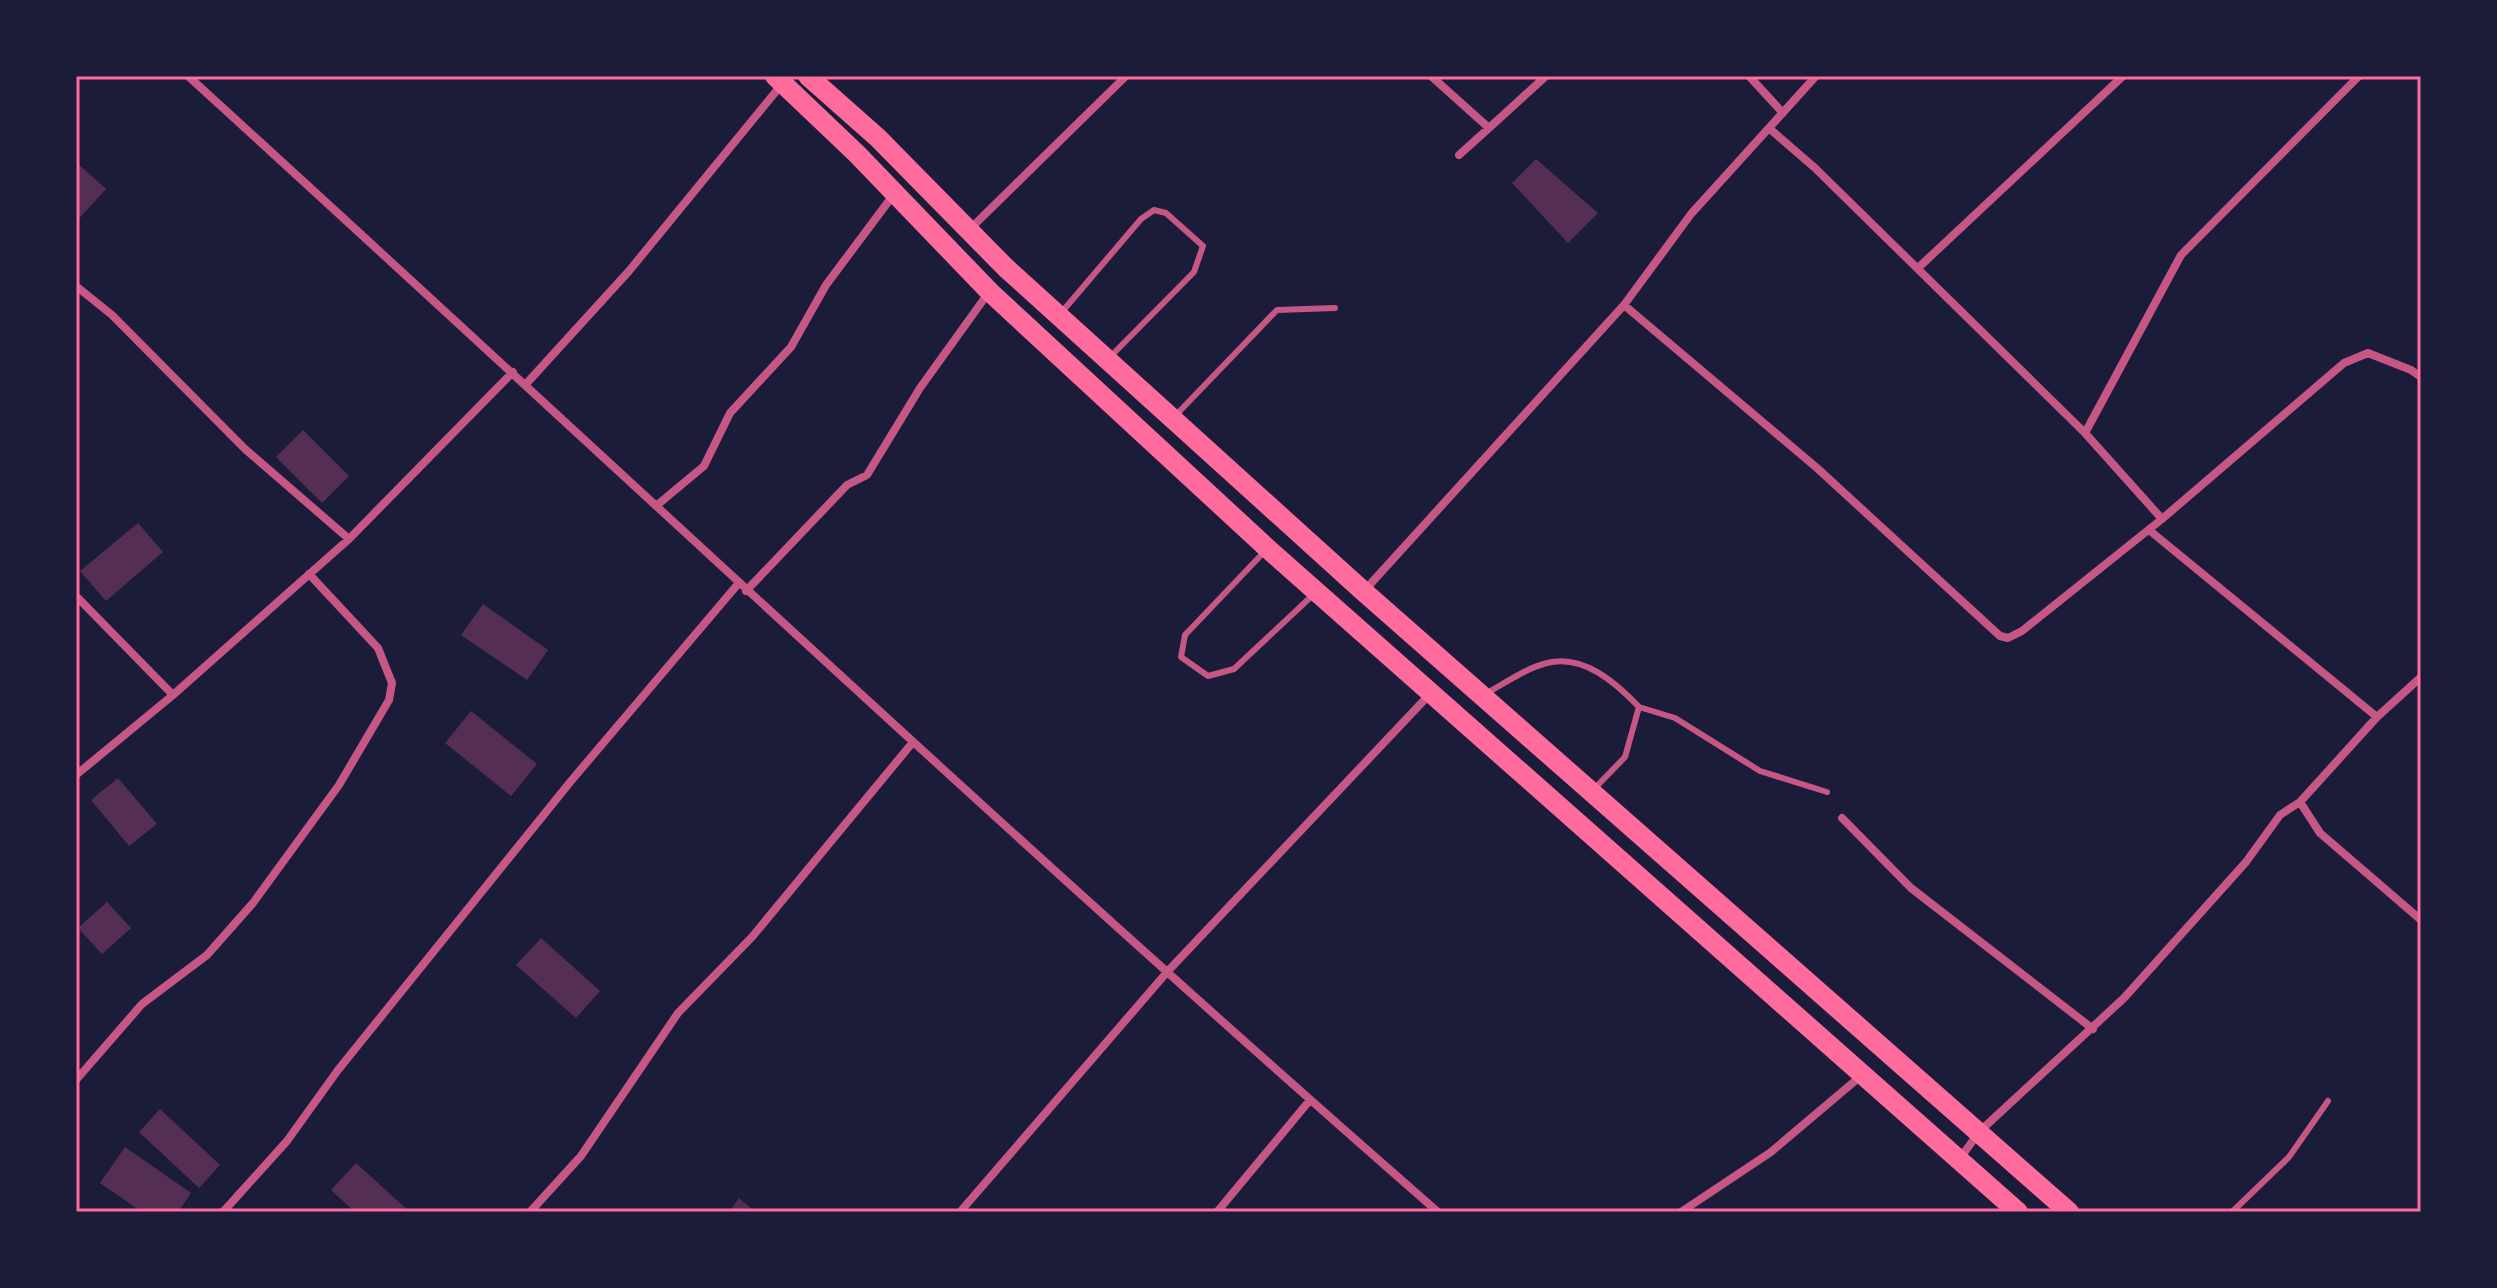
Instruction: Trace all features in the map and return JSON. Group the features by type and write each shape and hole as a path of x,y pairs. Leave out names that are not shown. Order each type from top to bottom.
{"highway":[{"path":"808,76 878,138 1058,316 1172,419 2069,1212"},
{"path":"779,80 990,292 1267,548 1429,695 2018,1212"}],"street":[{"path":"188,76 526,384 738,584 1438,1212"},
{"path":"969,231 1126,76"},
{"path":"1431,76 1489,128"},
{"path":"1459,155 1546,76"},
{"path":"1749,76 1783,113"},
{"path":"1363,591 1624,305 1678,229 1816,76"},
{"path":"1918,268 2123,76"},
{"path":"2085,433 2181,255 2359,76"},
{"path":"526,384 629,271 779,80"},
{"path":"1770,129 1918,268 2085,433 2162,519"},
{"path":"656,506 704,466 730,413 791,347 826,285 894,193"},
{"path":"76,286 112,315 245,449 349,539"},
{"path":"746,591 847,485 867,475 920,388 990,292"},
{"path":"1624,305 1817,468 2000,636 2008,638 2022,631 2149,530 2358,355 2377,355 2421,377"},
{"path":"76,775 173,695 349,539 513,372"},
{"path":"2149,530 2377,717"},
{"path":"76,1080 142,1004 207,955 253,903 339,785 389,700 392,683 378,648 309,574"},
{"path":"223,1212 287,1141 338,1070 571,781 738,584"},
{"path":"76,596 173,695"},
{"path":"1959,1160 1979,1132 2093,1029 2228,882 2280,815 2300,802 2377,717 2421,677"},
{"path":"960,1212 1168,971 1429,695"},
{"path":"530,1212 581,1156 678,1013 752,937 913,742"},
{"path":"2300,802 2320,833 2421,920"},
{"path":"1842,818 1911,888 2093,1029"},
{"path":"1681,1212 1771,1152 1863,1074"},
{"path":"1217,1212 1310,1100"}],"lane":[{"path":"1058,316 1141,219 1154,210 1166,213 1203,246 1194,272 1107,360"},
{"path":"1172,419 1277,310 1335,308"},
{"path":"1267,548 1185,635 1181,657 1208,676 1234,669 1317,591"},
{"path":"1482,696 1548,662 1584,665 1615,682 1639,707 1675,718 1760,771 1827,792"},
{"path":"1591,792 1625,757 1639,707"},
{"path":"2232,1212 2289,1157 2328,1101"}],"building":[{"path":"1536,159 1598,213 1568,243 1512,183"},
{"path":"76,162 106,189 76,222"},
{"path":"303,430 349,476 322,503 276,457"},
{"path":"138,523 163,552 106,601 80,571"},
{"path":"483,604 548,650 527,680 461,635"},
{"path":"471,711 537,764 511,796 445,743"},
{"path":"118,778 157,824 129,846 91,800"},
{"path":"107,902 131,928 102,954 78,928"},
{"path":"541,938 600,991 576,1018 516,965"},
{"path":"160,1109 220,1165 199,1188 139,1132"},
{"path":"125,1147 191,1193 178,1212 142,1212 100,1183"},
{"path":"356,1163 410,1212 355,1212 331,1190"},
{"path":"739,1198 755,1212 729,1212"}]}
